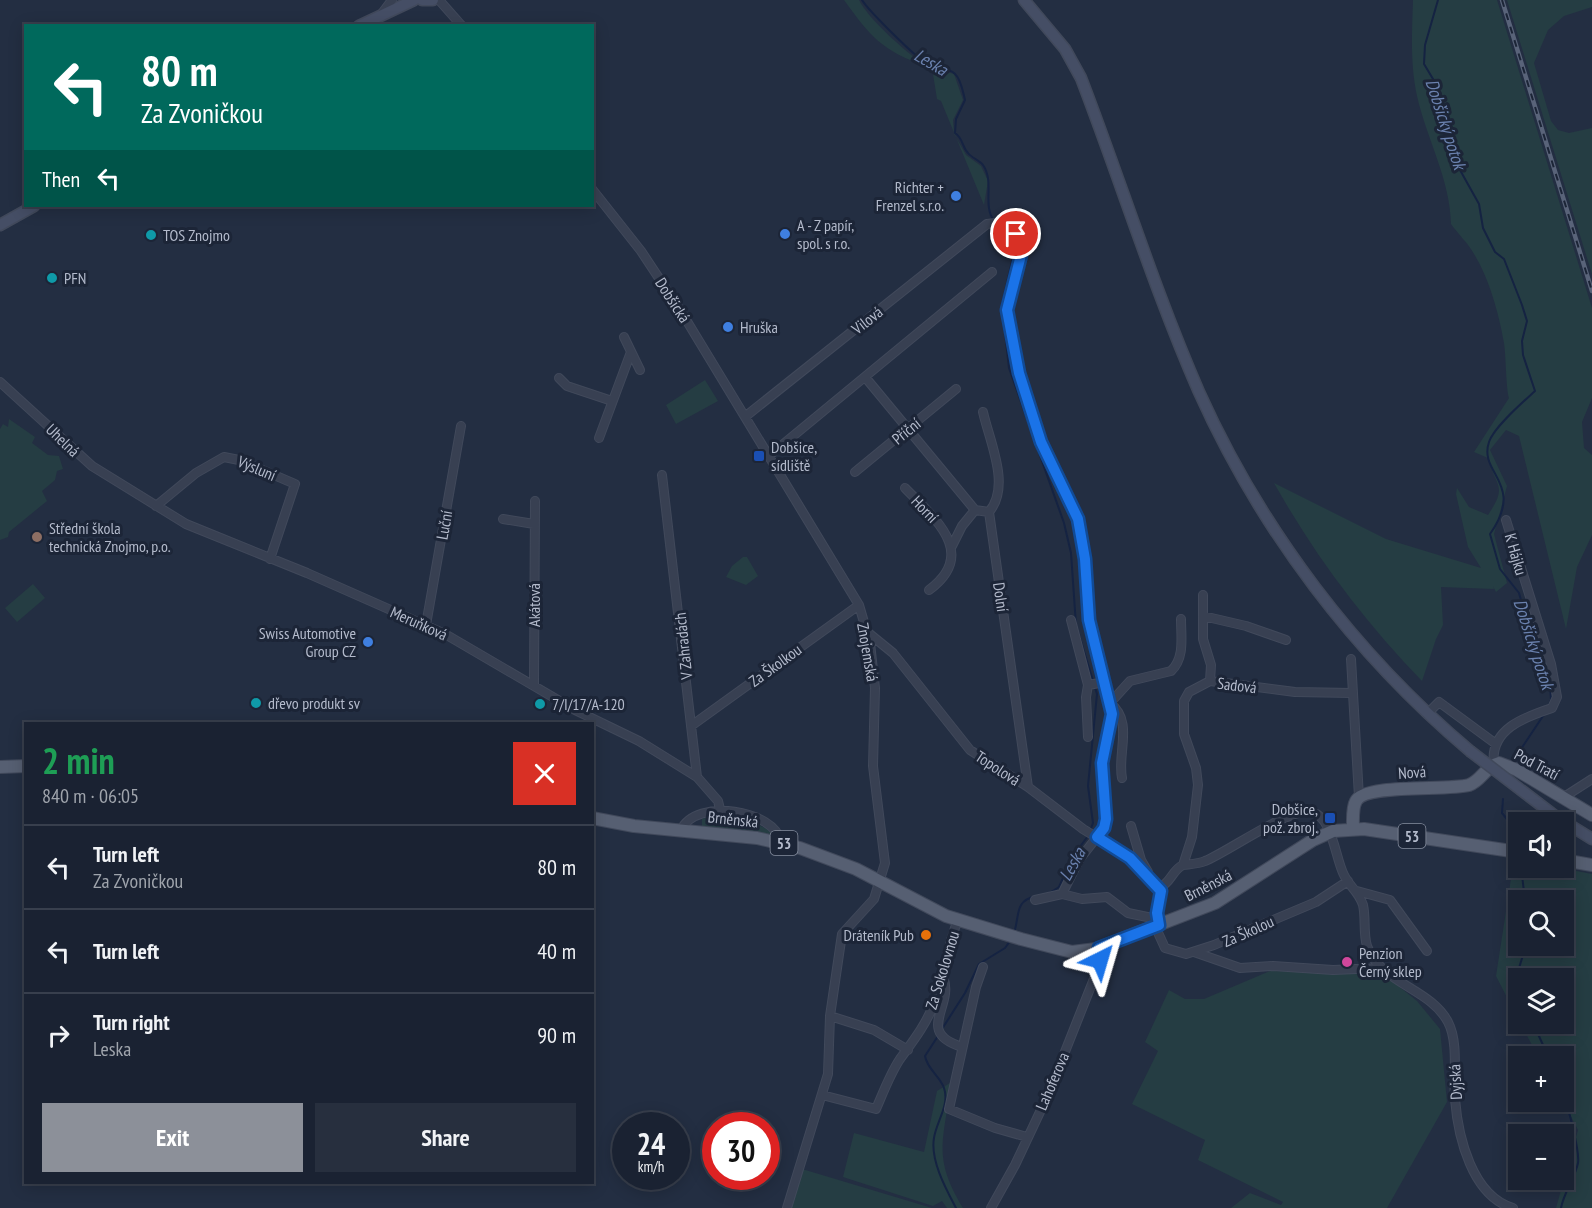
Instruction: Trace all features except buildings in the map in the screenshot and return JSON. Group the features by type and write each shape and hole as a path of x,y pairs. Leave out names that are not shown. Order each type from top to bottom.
{"main road":[{"path":"362,24 398,0"},
{"path":"382,12 414,0"},
{"path":"423,0 433,0"},
{"path":"1024,0 1060,42 1081,78 1160,296 1200,393 1241,474 1315,587 1378,664 1427,714 1470,752 1555,816 1592,839"},
{"path":"0,225 32,207"},
{"name":"Nová","path":"1359,797 1380,791 1469,785 1494,765"},
{"name":"Pod Tratí","path":"1494,765 1506,765 1592,815"},
{"path":"0,767 24,766"},
{"path":"1353,828 1355,804 1359,797"},
{"name":"Brněnská","path":"594,818 781,842 828,857 958,920 1068,952 1099,948 1226,897 1329,832 1353,828 1508,851"},
{"path":"1574,862 1592,865"}],"street":[{"path":"382,12 392,0"},
{"path":"439,0 461,24"},
{"path":"448,0 452,12"},
{"name":"Dobšická","path":"594,192 641,251 746,416"},
{"name":"Vilová","path":"746,416 989,224 1004,222 1016,234 1020,243 1021,255 1007,310 1019,373 1041,442 1078,519 1085,559 1096,683"},
{"path":"770,455 992,272"},
{"path":"624,337 640,370"},
{"path":"599,438 631,352"},
{"path":"865,377 975,510 989,512 997,502 1001,489 983,412"},
{"path":"559,378 567,386 612,401"},
{"name":"Uhelná","path":"0,382 34,411 80,457 130,491"},
{"name":"Příční","path":"855,472 956,389"},
{"name":"Znojemská","path":"746,416 859,605 866,631 875,688 873,766 875,798 885,861 881,881"},
{"name":"Luční","path":"426,625 461,426"},
{"name":"Výsluní","path":"156,506 196,473 224,457 239,460 295,484 270,559"},
{"name":"V Zahradách","path":"662,475 697,777"},
{"name":"Horní","path":"905,488 946,530 952,546"},
{"name":"Meruňková","path":"130,491 201,532 426,625 471,647 575,710 639,741 697,777"},
{"name":"Akátová","path":"534,685 535,501"},
{"name":"Horní","path":"929,590 948,572 952,546 975,510"},
{"name":"Dolní","path":"989,512 1028,787"},
{"path":"503,519 534,524"},
{"name":"K Hájku","path":"1496,744 1508,727 1552,708 1557,697 1551,664 1506,519"},
{"name":"Horní","path":"946,530 960,531"},
{"name":"Sadová","path":"1203,595 1203,639 1211,665 1210,681 1295,692 1352,693"},
{"name":"Za Školkou","path":"691,726 859,605"},
{"path":"1203,616 1246,626 1286,640"},
{"path":"1110,703 1130,681 1171,671 1176,667 1181,651 1181,619"},
{"path":"1071,620 1096,683 1110,703 1119,711 1124,730 1119,765 1122,778"},
{"name":"Topolová","path":"866,631 893,653 970,750 1130,858 1151,881 1160,887"},
{"path":"1351,659 1359,797"},
{"path":"1183,865 1192,837 1198,785 1196,768 1184,734 1184,701 1189,692 1210,681"},
{"path":"1088,737 1086,697 1096,683"},
{"path":"1427,714 1439,702 1496,744 1494,765"},
{"path":"1062,894 1092,833 1104,828 1106,819 1101,776 1112,714 1110,703"},
{"path":"697,777 718,801 720,809"},
{"name":"Pod Tratí","path":"1560,795 1592,779"},
{"name":"Brněnská","path":"681,830 693,818 720,809 745,815 769,825 776,830 781,842"},
{"path":"1329,832 1313,812 1298,813 1270,825 1209,859 1183,865 1175,870 1167,884 1160,887 1157,923 1162,943 1167,949 1183,954 1194,952 1240,968 1273,966 1333,970 1380,968"},
{"path":"1131,826 1141,860 1151,881"},
{"name":"Dyjská","path":"1329,832 1348,881 1357,891 1363,906 1367,945 1380,968 1437,1007 1449,1024 1453,1044 1456,1110 1469,1160 1481,1186 1503,1205 1514,1208"},
{"path":"787,1208 828,1074 831,1016 843,932 868,907 881,881"},
{"name":"Za Školou","path":"1194,952 1316,902 1348,881"},
{"path":"1357,891 1390,900 1427,951"},
{"path":"1035,900 1062,894 1082,899 1107,897 1128,913 1157,923"},
{"name":"Za Sokolovnou","path":"822,1095 876,1109 898,1062 908,1050 931,1011 943,977 948,946 958,920"},
{"name":"Lahoferova","path":"991,1208 1015,1165 1047,1097 1099,966 1099,948"},
{"path":"983,968 976,987 949,1109 995,1128 1027,1137"},
{"path":"943,977 946,986 938,1020 940,1033 948,1042 962,1047"},
{"path":"831,1016 874,1030 908,1050"}],"green space":[{"path":"844,0 859,0 879,26 926,66 898,54 878,41"},
{"path":"1413,0 1497,0 1592,308 1592,398 1582,422 1584,448 1592,455 1592,535 1577,567 1566,629 1519,436 1506,430 1490,450 1507,486 1494,534 1507,583 1496,592 1493,586 1494,589 1441,587 1443,625 1422,681 1380,635 1342,587 1306,536 1274,483 1386,539 1481,568 1468,547 1456,494 1457,488 1469,507 1488,515 1498,498 1498,486 1488,458 1474,452 1509,398 1504,343 1489,285 1472,250 1451,224 1447,191 1421,112 1412,60"},
{"path":"1507,0 1592,0 1592,7 1564,16 1548,30 1534,63 1551,121 1558,130 1569,133 1592,128 1592,274"},
{"path":"932,68 954,74 963,100 953,120 954,132 941,101 937,99"},
{"path":"956,138 966,155 981,166 988,181 984,205"},
{"path":"705,380 718,401 676,424 666,405"},
{"path":"9,419 35,437 32,443 48,455 59,456 63,469 57,471 55,480 42,491 47,501 9,532 8,537 0,540 0,429 3,424 8,427"},
{"path":"743,557 747,557 758,576 746,585 726,577 732,566"},
{"path":"33,584 45,598 17,622 5,608"},
{"path":"719,814 750,820 772,832 770,835 702,826 702,819"},
{"path":"1574,870 1592,874 1592,1208 1556,1208 1561,1190 1574,1190 1574,1144 1578,1130 1569,1112 1574,1112 1574,1046 1533,1046 1526,1034 1574,1034 1574,968 1508,968 1508,999 1496,976 1508,898 1508,956 1574,956 1574,890 1509,890 1511,878 1574,878"},
{"path":"1270,971 1381,972 1417,1001 1440,1029 1447,1102 1387,1208 1231,1208 1250,1193 1281,1205 1283,1202 1198,1160 1205,1140 1132,1104 1158,1051 1145,1042 1169,990 1185,999 1204,999"},
{"path":"950,1083 943,1159 946,1174 963,1208 947,1208 942,1201 933,1206 843,1177 854,1133 924,1152 937,1091"},
{"path":"802,1169 932,1208 790,1208"}],"waterway":[{"name":"Leska","path":"862,0 919,58 928,64 945,68 959,79 965,100 956,119 955,133 960,137 966,151 983,165 988,179 989,208 994,221"},
{"name":"Dobšický potok","path":"1438,0 1425,45 1424,64 1436,84 1439,110 1460,170 1479,204 1483,228 1495,252 1504,259 1527,321 1522,341 1523,355 1535,391 1503,422 1489,442 1487,453 1503,491 1500,517 1490,534 1500,569 1519,593 1530,632 1550,682 1551,700 1548,708"},
{"name":"Leska","path":"997,225 1008,234 1015,248 1002,305 1009,368 1064,523 1071,553 1076,625 1097,694 1088,786 1093,823 1090,831"},
{"name":"Dobšický potok","path":"1513,761 1545,713"},
{"name":"Dobšický potok","path":"1503,799 1502,813 1508,820"},
{"name":"Leska","path":"1048,894 1059,887 1073,856 1088,836"},
{"name":"Dobšický potok","path":"1522,878 1524,890"},
{"name":"Leska","path":"1014,933 1021,905 1024,901 1036,896"},
{"name":"Leska","path":"942,1029 965,993 979,964 1005,948 1010,941"},
{"name":"Dobšický potok","path":"1519,968 1523,956"},
{"name":"Dobšický potok","path":"1538,1034 1543,1046"},
{"name":"Leska","path":"938,1036 925,1056 928,1065 942,1084 945,1094 944,1107 935,1132 933,1147 940,1174 956,1208"},
{"name":"Dobšický potok","path":"1561,1208 1578,1163 1569,1112"}],"railway":[{"path":"1502,0 1592,291"}],"place":[{"name":"Richter + Frenzel s.r.o.","path":"956,196"},
{"name":"A - Z papír, spol. s r.o.","path":"785,234"},
{"name":"TOS Znojmo","path":"151,235"},
{"name":"PFN","path":"52,278"},
{"name":"Hruška","path":"728,327"},
{"name":"Dobšice, sídliště","path":"759,456"},
{"name":"Střední škola technická Znojmo, p.o.","path":"37,537"},
{"name":"Swiss Automotive Group CZ","path":"368,642"},
{"name":"dřevo produkt sv","path":"256,703"},
{"name":"7/I/17/A-120","path":"540,704"},
{"name":"Dobšice, pož. zbroj.","path":"1330,818"},
{"name":"Dráteník Pub","path":"926,935"},
{"name":"Penzion Černý sklep","path":"1347,962"}],"route":[{"path":"1016,234 1019,238 1021,255 1007,310 1019,373 1041,442 1078,519 1085,559 1089,620 1112,714 1101,776 1106,819 1104,828 1097,837 1130,858 1148,879 1159,885 1161,891 1157,913 1159,925 1099,948 1100,960"}]}
